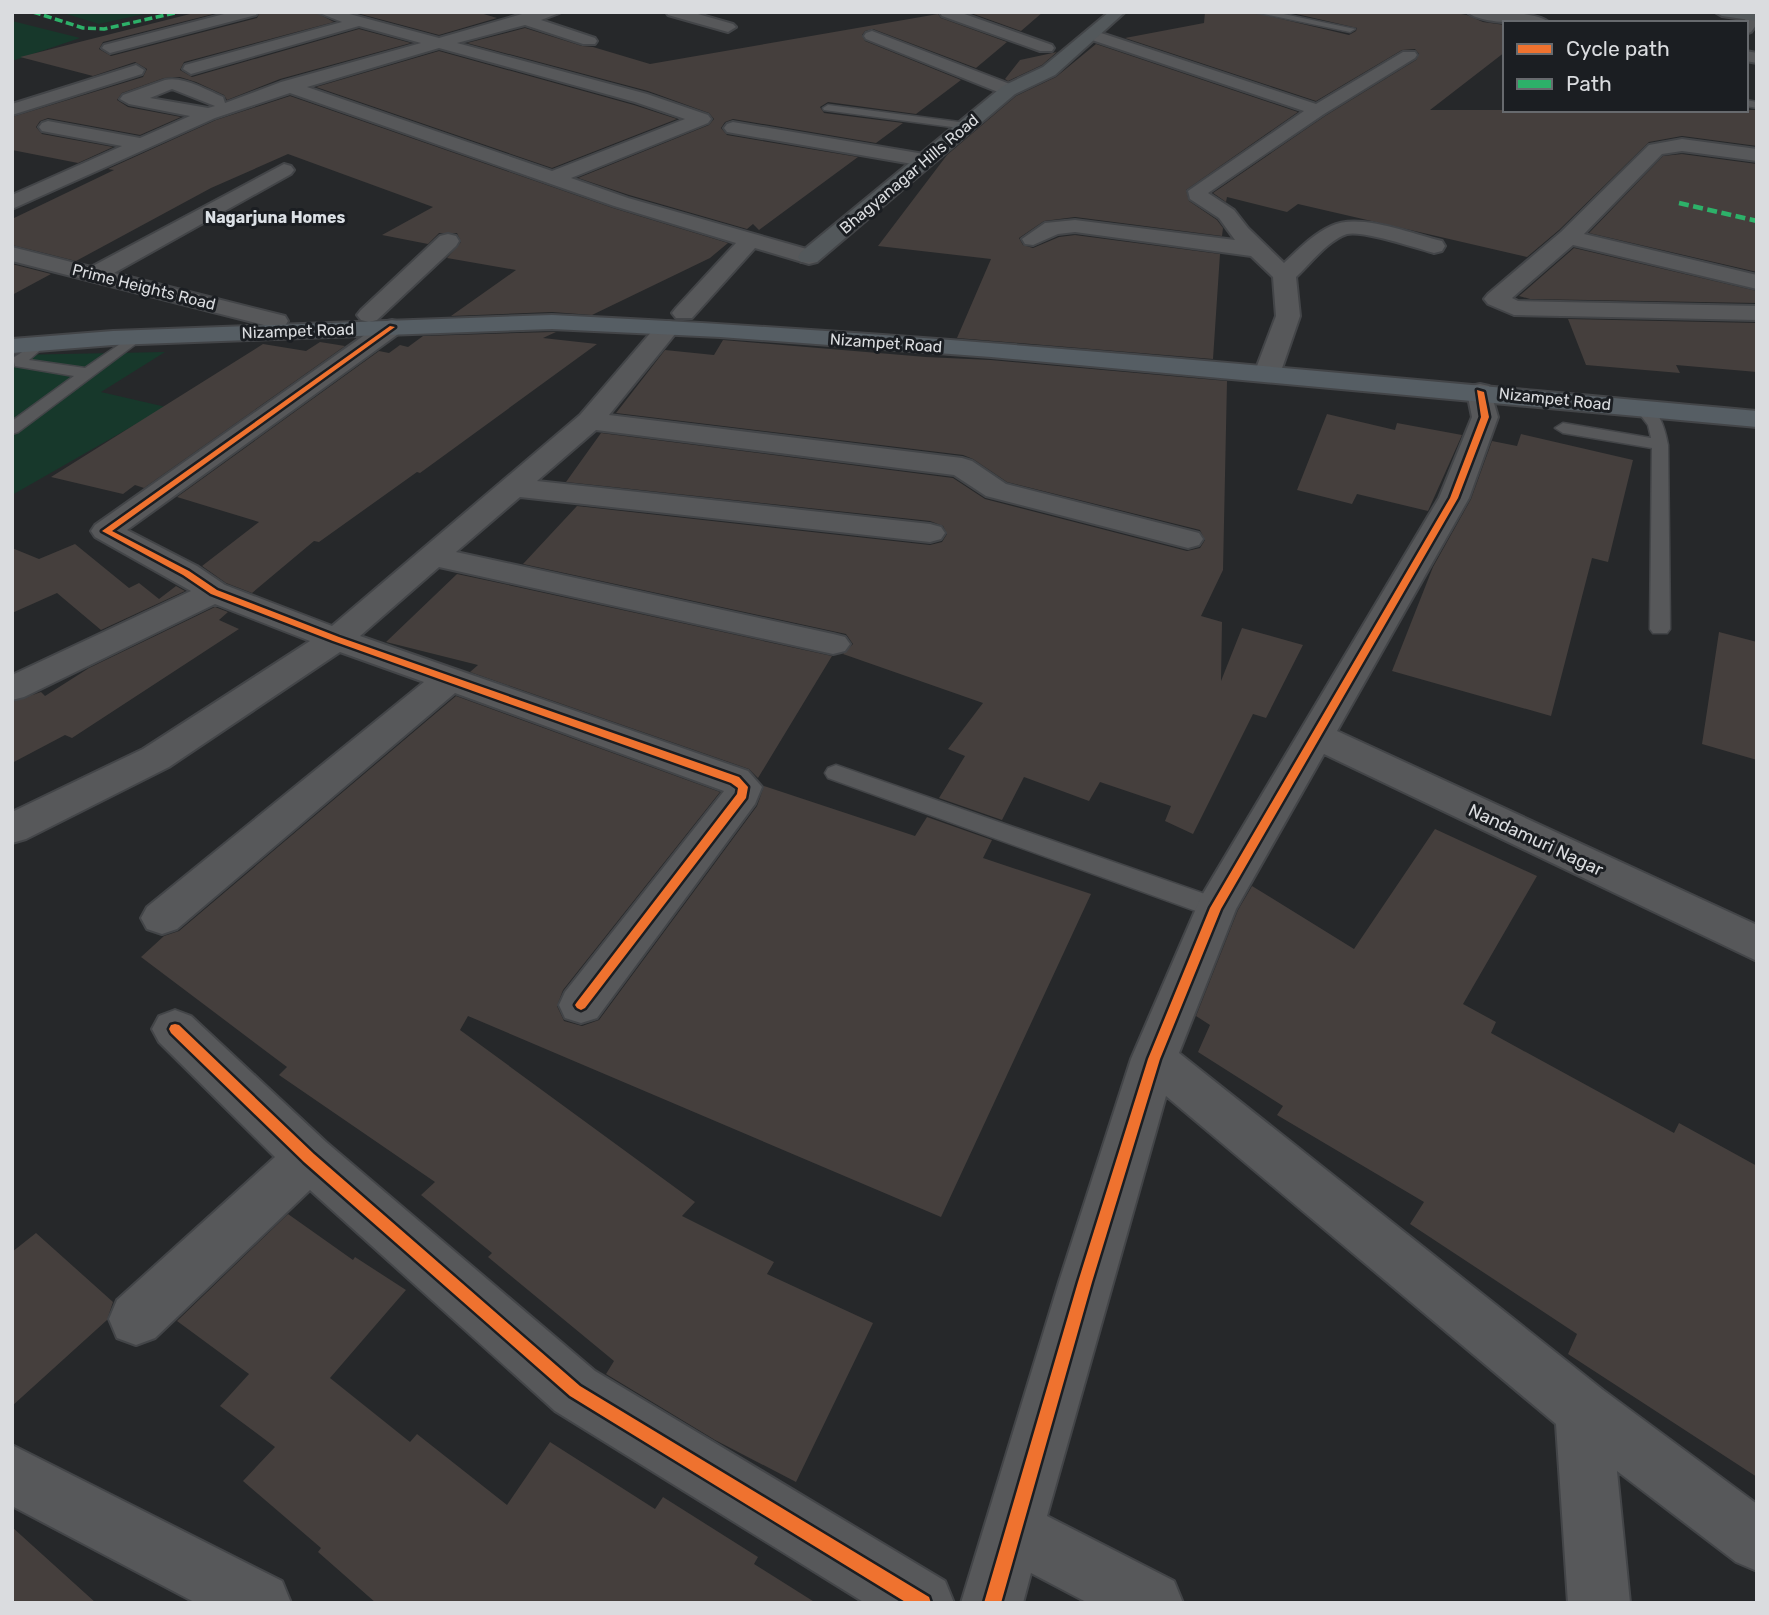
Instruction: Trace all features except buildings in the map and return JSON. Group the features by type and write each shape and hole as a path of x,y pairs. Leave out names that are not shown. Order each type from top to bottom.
{"main road":[{"name":"Bhagyanagar Hills Road","path":"809,257 1009,90 1049,71 1118,12"},
{"path":"1722,12 1754,19"},
{"name":"Bhagyanagar Hills Road","path":"1009,90 1023,68 1063,34"},
{"name":"Nizampet Road","path":"12,334 276,321 676,320 741,313 1757,419"},
{"name":"Nizampet Road","path":"12,346 381,321"},
{"name":"Nizampet Road","path":"1268,366 1757,397"}],"street":[{"path":"12,110 136,70 104,43 251,12"},
{"path":"324,12 641,98 702,119 553,178"},
{"path":"191,69 394,12"},
{"path":"496,12 589,41"},
{"path":"12,203 209,114 286,86 555,12"},
{"path":"673,12 728,27"},
{"path":"1474,12 1550,21"},
{"path":"947,13 1046,48"},
{"path":"1091,35 1318,110"},
{"path":"872,36 1009,90"},
{"path":"1006,53 1025,41"},
{"path":"1268,366 1288,316 1284,275 1240,233 1227,214 1197,195 1198,191 1318,110 1409,55"},
{"path":"209,114 129,99 171,84 185,87 214,101 236,104"},
{"path":"286,86 553,178 809,257"},
{"path":"12,98 34,103"},
{"path":"139,124 174,130"},
{"path":"48,127 142,144"},
{"path":"733,128 924,160"},
{"path":"1757,155 1682,145 1656,149 1569,237 1496,299 1514,308 1757,313"},
{"path":"96,275 284,170"},
{"path":"1033,239 1053,228 1075,226 1258,250"},
{"path":"1284,275 1315,247 1343,228 1356,228 1434,246"},
{"path":"1569,237 1757,282"},
{"path":"12,829 156,758 336,639 590,421 676,320 750,240"},
{"path":"448,241 381,321 106,531 186,573 214,592 336,639 735,780 743,787 742,795 581,1005"},
{"name":"Prime Heights Road","path":"12,254 276,321"},
{"path":"992,1603 1085,1282 1154,1059 1216,908 1454,498 1485,417 1480,392"},
{"path":"590,421 962,467 996,490 1188,538"},
{"path":"512,487 930,533"},
{"path":"433,556 833,644"},
{"path":"12,689 214,592"},
{"path":"162,918 450,679"},
{"name":"Nandamuri Nagar","path":"1316,736 1757,944"},
{"path":"175,1028 309,1158 575,1391 923,1603"},
{"path":"1154,1059 1583,1410 1757,1541"},
{"path":"136,1319 309,1158"},
{"path":"1583,1410 1599,1603"},
{"path":"12,1474 260,1603"},
{"path":"1014,1531 1152,1603"}],"lane":[{"path":"1258,12 1350,29"},
{"path":"828,108 967,126"},
{"path":"12,429 136,337"},
{"path":"39,345 18,361 88,373"},
{"path":"1643,408 1656,425 1660,445 1660,629"},
{"path":"1563,428 1660,445"},
{"path":"836,773 1216,908"}],"green space":[{"path":"60,12 153,12 99,24"},
{"path":"12,21 80,38 12,61"},
{"path":"165,352 101,392 166,407 12,495 12,355"}],"marked path":[{"path":"33,12 83,28 104,29 179,12"},
{"path":"1679,203 1757,221"}],"cycle path":[{"path":"392,327 106,531 186,573 214,592 336,639 735,780 743,787 742,795 581,1005"},
{"path":"992,1603 1085,1282 1154,1059 1216,908 1454,498 1485,417 1480,392"},
{"path":"175,1029 309,1158 575,1391 923,1603"}],"district":[{"name":"Nagarjuna Homes","path":"275,217"}]}
